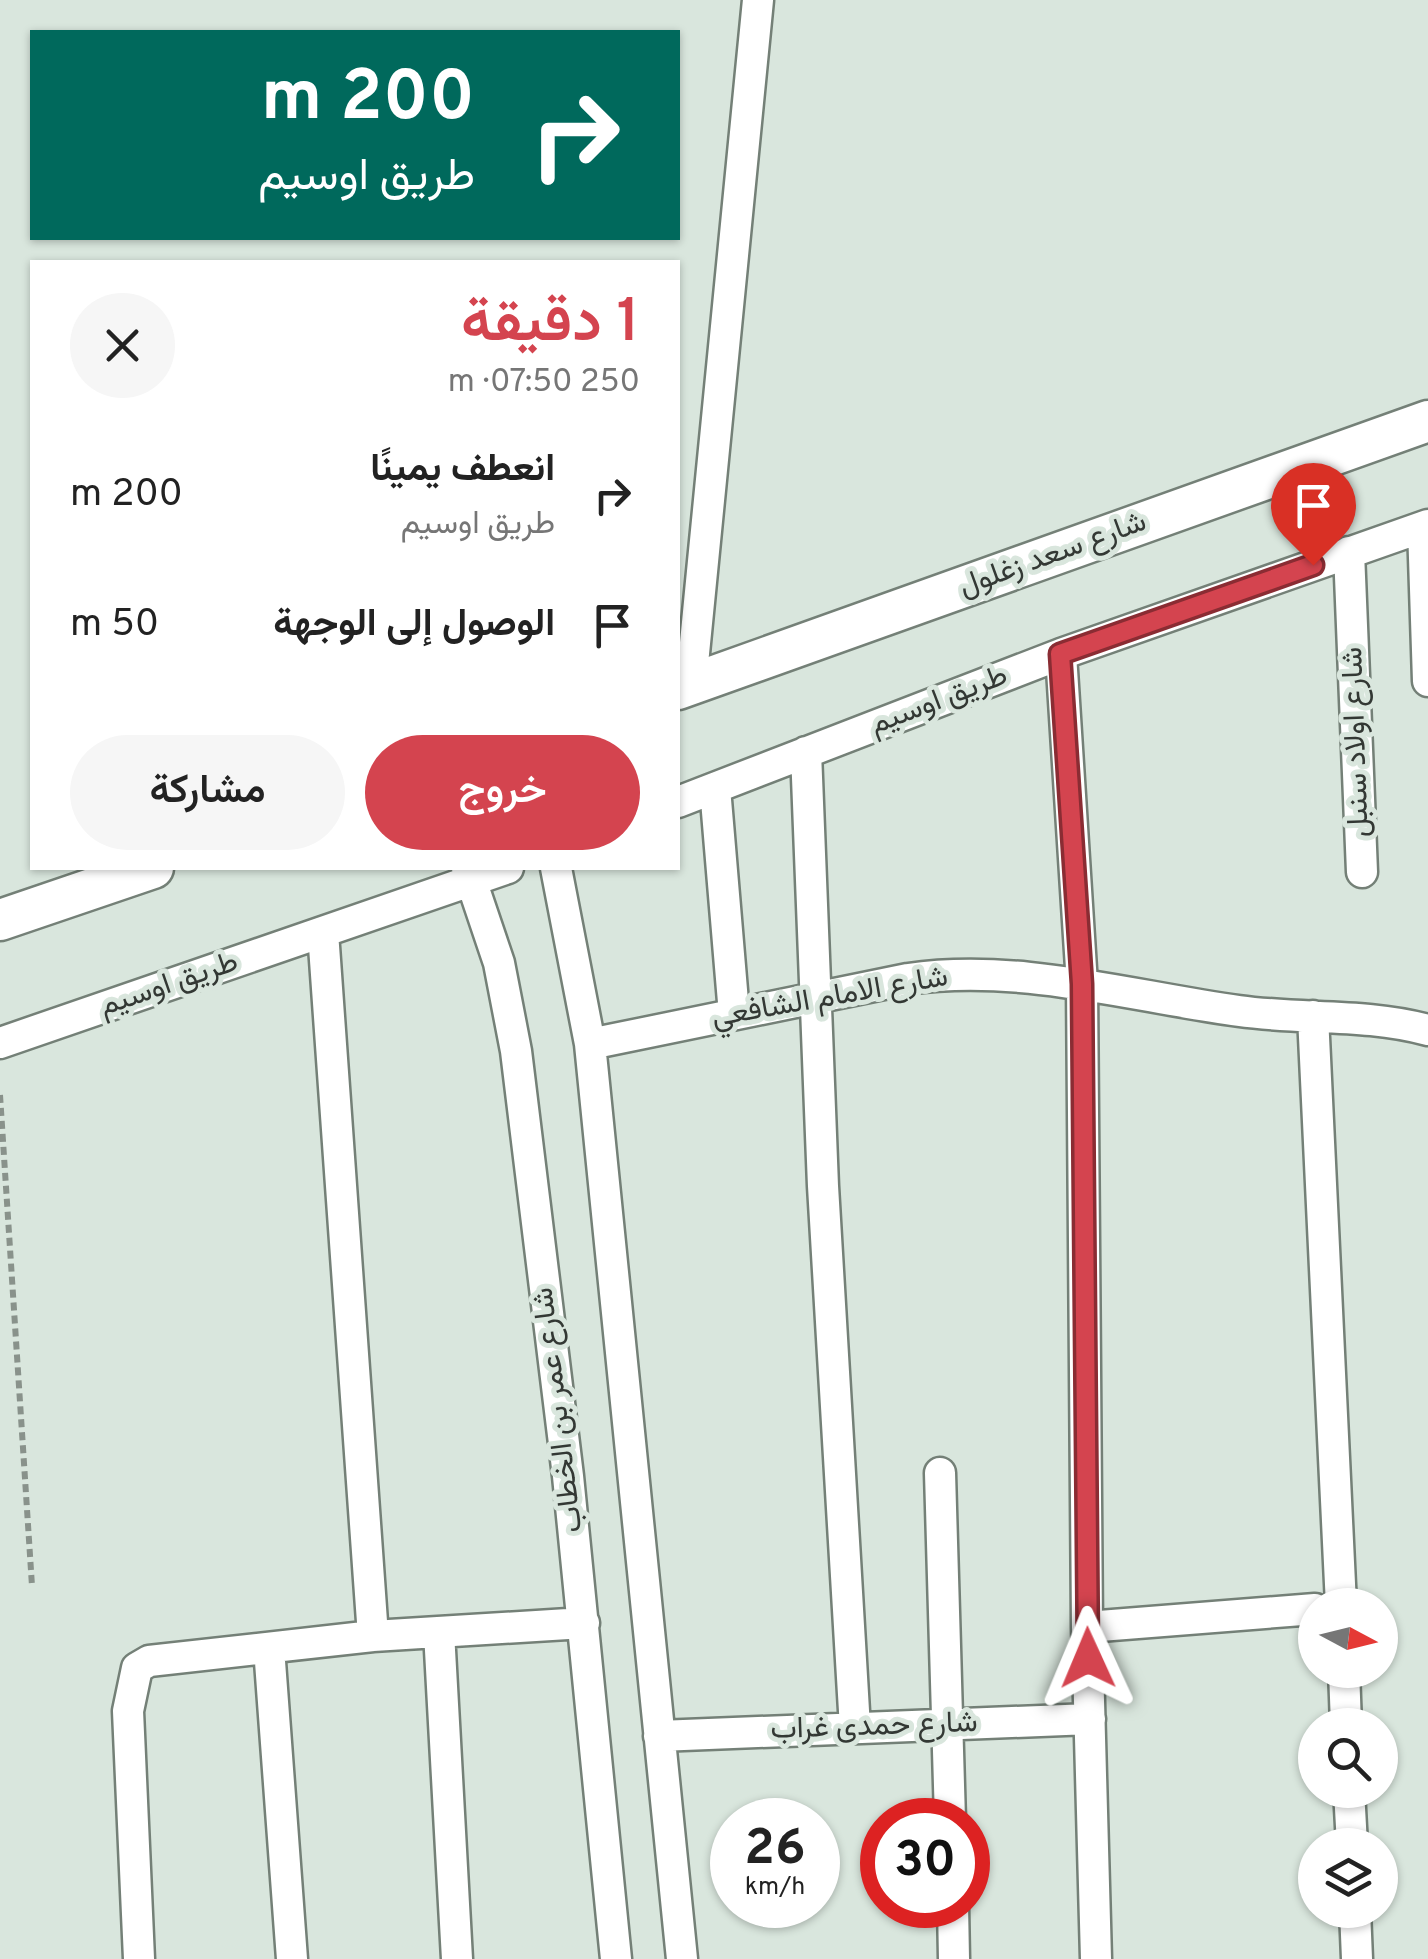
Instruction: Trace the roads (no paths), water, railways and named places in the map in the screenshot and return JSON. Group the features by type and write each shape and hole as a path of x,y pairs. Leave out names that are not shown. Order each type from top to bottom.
{"street":[{"path":"684,686 758,0"},
{"name":"شارع سعد زغلول","path":"684,686 1428,421"},
{"path":"1425,526 1428,681"},
{"name":"طريق اوسيم","path":"680,801 1060,654 1425,526"},
{"name":"شارع اولاد سنبل","path":"1350,552 1362,872"},
{"path":"1060,654 1082,984 1087,1627 1096,1959"},
{"path":"806,752 855,1728"},
{"path":"714,788 734,1014"},
{"path":"0,920 147,870"},
{"name":"طريق اوسيم","path":"0,1044 324,932 469,874 495,870"},
{"path":"556,870 590,1044 682,1959"},
{"name":"شارع عمر بن الخطاب","path":"469,874 499,963 511,1021 584,1622 616,1959"},
{"path":"324,932 374,1636"},
{"name":"شارع الامام الشافعي","path":"590,1044 956,973 1082,984 1243,1012 1374,1018 1428,1030"},
{"path":"1313,1016 1340,1588"},
{"path":"940,1473 950,1798"},
{"path":"1087,1627 1298,1610"},
{"path":"140,1959 128,1711 133,1674 149,1662 269,1648 374,1636 584,1622"},
{"path":"439,1632 457,1959"},
{"path":"269,1648 292,1959"},
{"name":"شارع حمدى غراب","path":"659,1736 1090,1719"},
{"path":"953,1928 954,1959"},
{"path":"1355,1928 1357,1959"}]}
